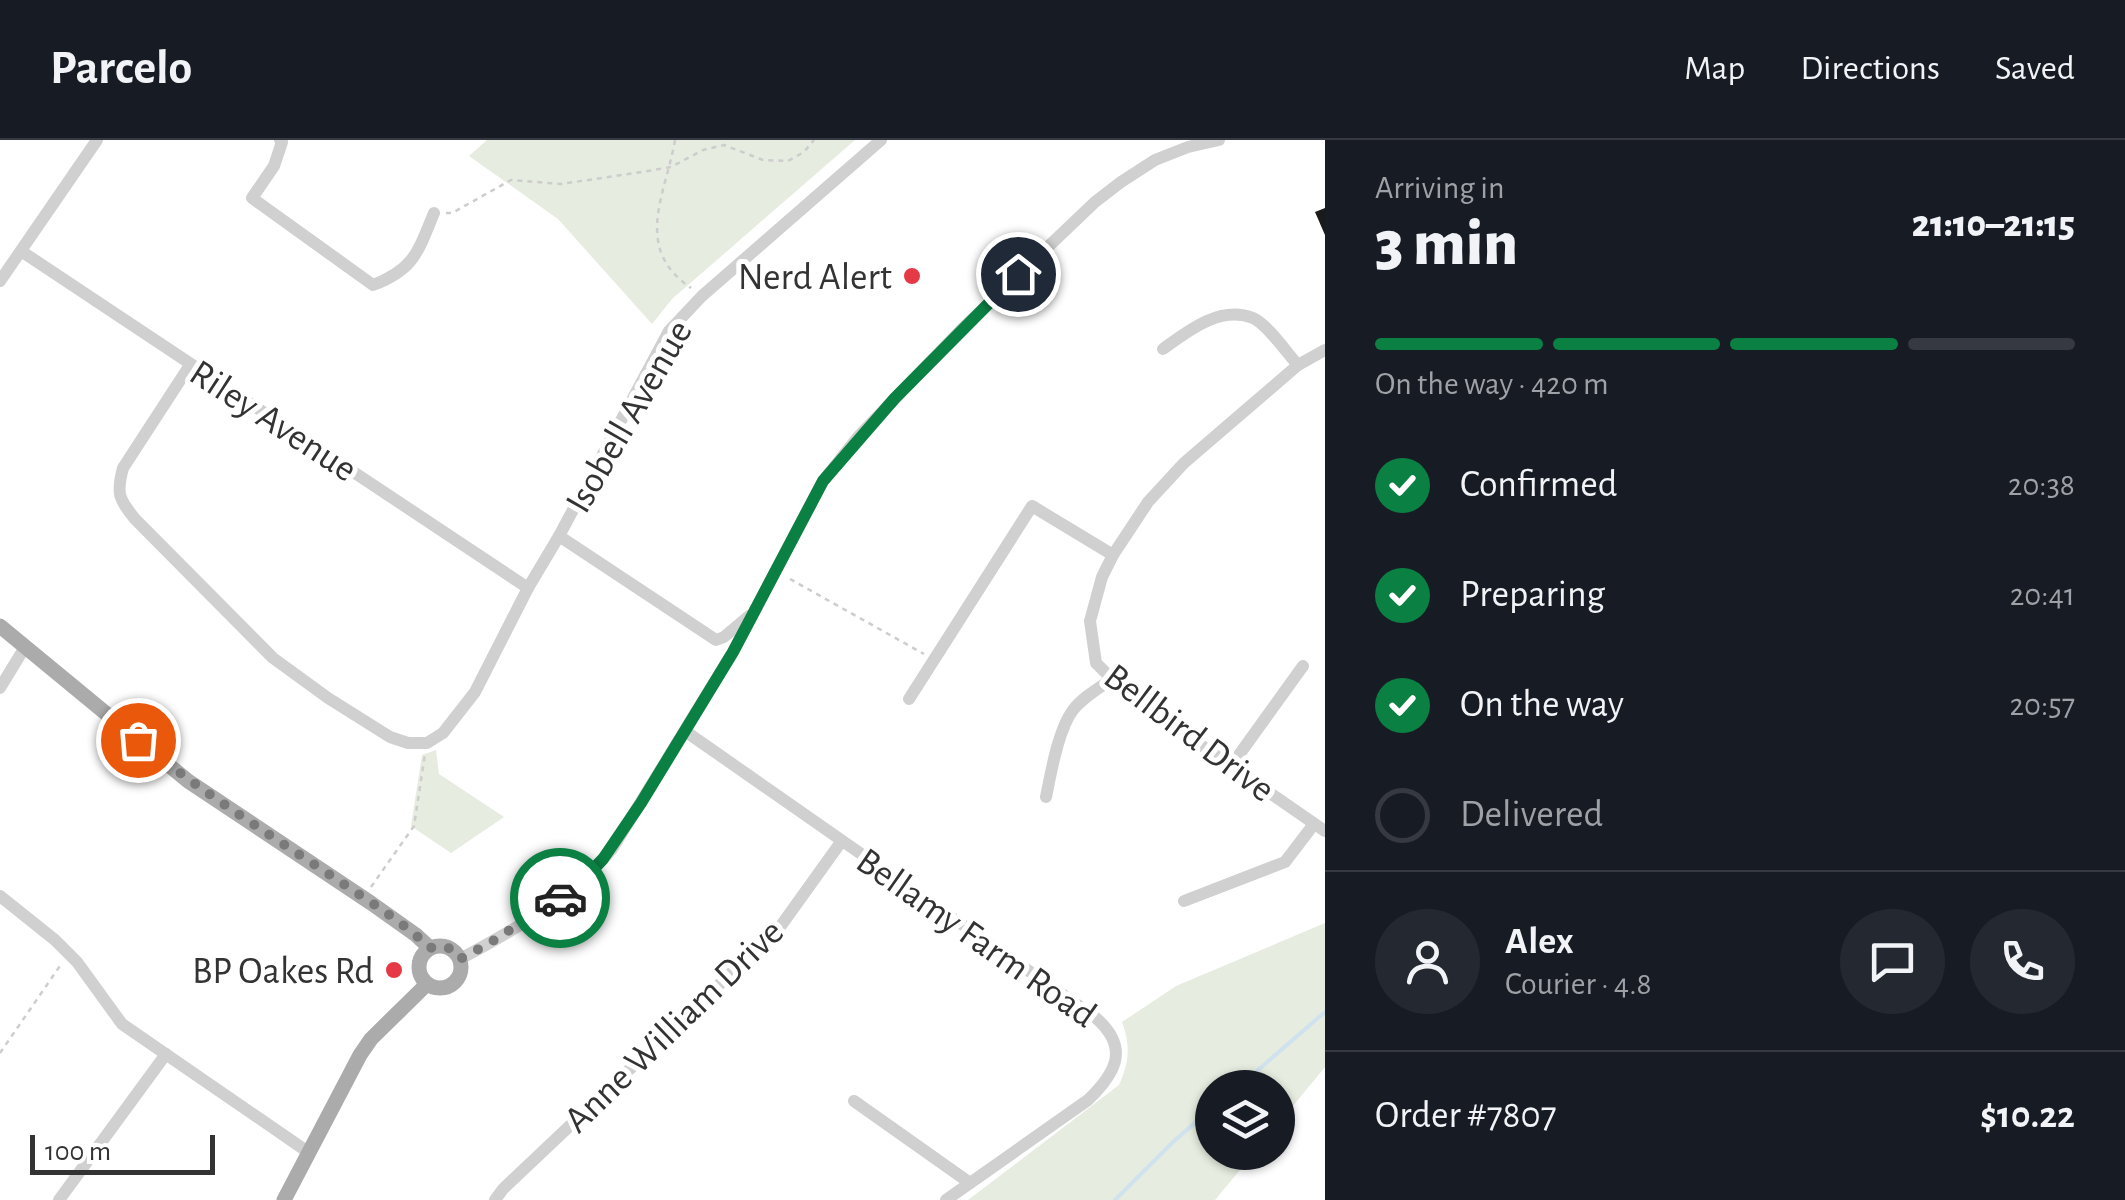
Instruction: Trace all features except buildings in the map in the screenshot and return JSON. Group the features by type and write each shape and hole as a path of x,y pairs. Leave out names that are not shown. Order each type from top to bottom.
{"main road":[{"path":"0,626 188,781 364,898 430,948"},
{"path":"430,948 450,948 460,959 459,975 449,986 442,988 421,978 418,968 430,948"},
{"path":"284,1200 360,1054 428,984"}],"street":[{"path":"0,281 97,140"},
{"path":"280,140 274,166 252,198 373,285 394,277 416,257 434,213"},
{"name":"Isobell Avenue","path":"427,743 443,733 475,692 669,331 702,296 881,140"},
{"path":"460,959 567,893 612,848 755,612 823,481 870,424 1071,223 1120,182 1171,153 1219,140"},
{"name":"Riley Avenue","path":"21,251 528,588"},
{"path":"1164,348 1198,324 1227,314 1254,318 1298,365"},
{"name":"Bellbird Drive","path":"1320,827 1128,695 1096,663 1090,622 1102,577 1148,502 1184,463 1298,365 1325,350"},
{"path":"190,365 122,468 120,499 135,520 273,658 390,736 408,743 427,743"},
{"path":"908,699 1032,506 1113,555"},
{"path":"559,536 716,640 755,612"},
{"path":"0,688 25,647"},
{"path":"1231,766 1302,666"},
{"path":"1046,797 1054,758 1072,712 1112,679"},
{"name":"Bellamy Farm Road","path":"685,731 1110,1030 1116,1053 1108,1081 1088,1100 946,1200"},
{"path":"1184,901 1284,862 1320,827"},
{"name":"Anne William Drive","path":"495,1200 502,1189 780,927 841,842"},
{"path":"0,896 69,954 122,1024 308,1152"},
{"path":"59,1200 166,1054"},
{"path":"854,1102 970,1183"}],"path":[{"path":"675,140 671,166 660,194 656,226 660,253 680,281 702,296"},
{"path":"434,213 452,214 511,180 561,184 671,166 703,150 724,145 764,160 788,160 804,152 814,140"},
{"path":"790,579 934,660"},
{"path":"364,898 414,826 427,743"},
{"path":"0,1053 69,954"}],"shaded area":[{"path":"487,140 855,140 672,299 652,324 558,219 469,156"},
{"path":"436,750 439,774 504,817 451,853 411,826 422,755"},
{"path":"1325,923 1325,1067 1295,1103 1295,1070 1195,1070 1195,1170 1240,1170 1215,1200 968,1200 1119,1085 1128,1054 1122,1022 1176,986"}],"waterway":[{"path":"1258,1070 1325,1012"},
{"path":"1115,1200 1195,1123"}],"way so far":[{"path":"138,740 188,781 371,903 430,948 450,948 460,959 560,898"}],"place":[{"name":"Nerd Alert","path":"912,276"},
{"name":"BP Oakes Rd","path":"394,970"}],"route":[{"path":"560,898 603,859 641,803 733,652 823,481 858,437 1018,274"}]}
